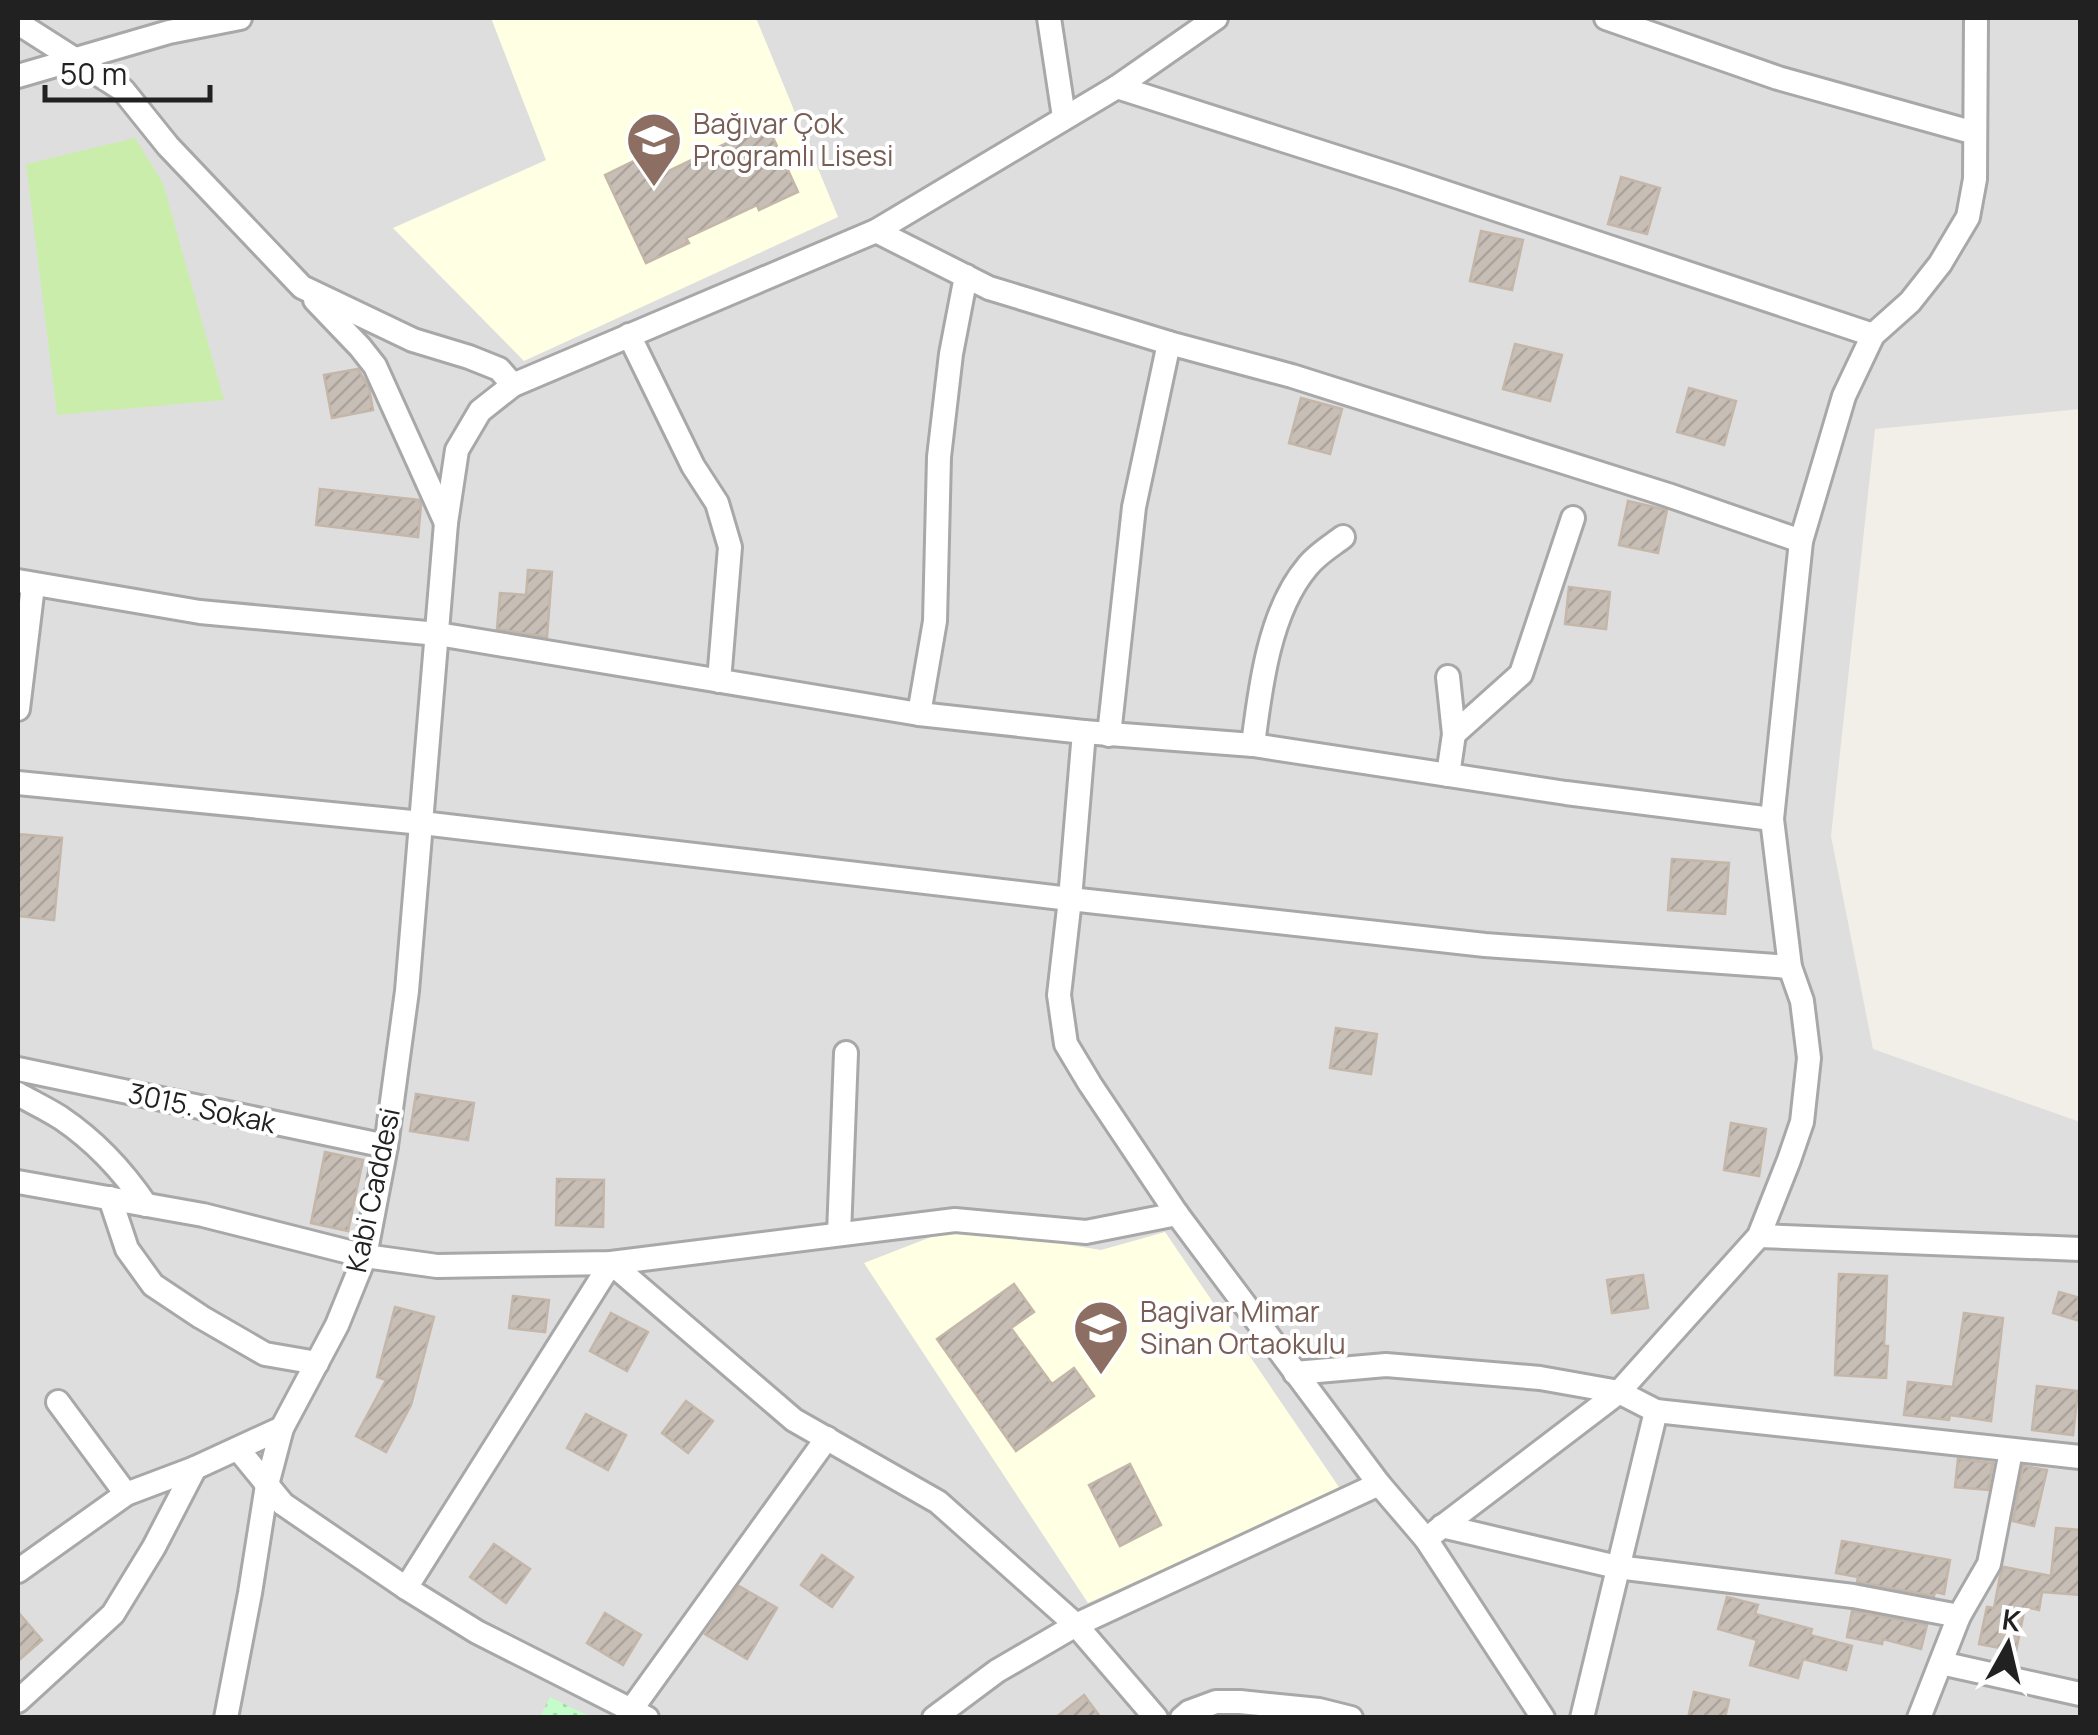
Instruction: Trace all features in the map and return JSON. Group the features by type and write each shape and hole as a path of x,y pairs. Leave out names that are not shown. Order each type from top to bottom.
{"street":[{"path":"20,27 48,18"},
{"path":"18,76 169,32 240,18"},
{"path":"1049,18 1064,118"},
{"name":"Kabi Caddesi","path":"226,1718 266,1485 282,1428 336,1326 365,1256 386,1146 407,990 446,523 457,450 480,411 514,385 876,231 1117,87 1216,18"},
{"path":"1606,18 1778,78 1975,133"},
{"path":"1434,1532 1619,1392 1759,1236 1802,1122 1809,1058 1802,1001 1790,967 1772,819 1802,542 1844,396 1874,335 1910,302 1940,264 1968,217 1975,180 1976,18"},
{"path":"20,27 123,90 168,146 360,346 375,366 446,523"},
{"path":"1117,87 1874,335"},
{"path":"876,231 990,288 1168,344 1292,376 1668,495 1802,542"},
{"path":"919,714 935,620 939,457 951,354 966,276"},
{"path":"302,286 413,340 499,369 514,385"},
{"path":"629,336 692,466 717,503 730,547 718,681"},
{"path":"1108,735 1134,507 1168,344"},
{"path":"1454,734 1521,674 1572,518"},
{"path":"1253,745 1262,678 1282,610 1306,568 1343,538"},
{"path":"18,710 25,584 200,612 438,634 919,714 1108,735 1253,745 1566,794 1772,819"},
{"path":"1448,677 1454,734 1448,776"},
{"path":"1084,732 1059,995 1066,1044 1177,1214 1295,1373 1379,1484 1434,1532 1543,1718"},
{"path":"18,784 422,822 1485,945 1790,967"},
{"path":"840,1234 846,1052"},
{"name":"3015. Sokak","path":"18,1069 386,1146"},
{"path":"18,1094 60,1117 98,1148 125,1175 146,1205"},
{"path":"18,1182 202,1215 365,1256 436,1266 612,1262 954,1220 1086,1232 1177,1214"},
{"path":"110,1198 126,1249 153,1285 265,1354 316,1364"},
{"path":"1759,1236 2080,1249"},
{"path":"612,1262 794,1420 938,1502 1076,1625 1156,1718"},
{"path":"406,1588 612,1262"},
{"path":"1295,1373 1386,1365 1540,1378 1619,1392 1656,1411 2080,1457"},
{"path":"58,1402 126,1494"},
{"path":"1582,1718 1656,1411"},
{"path":"18,1571 126,1494 282,1428"},
{"path":"238,1449 283,1504 406,1588 477,1632 640,1714 826,1438"},
{"path":"1919,1718 1959,1616 1989,1564 2011,1451"},
{"path":"18,1701 113,1614 195,1468"},
{"path":"934,1718 996,1672 1076,1625 1379,1484"},
{"path":"1434,1532 1617,1567 1853,1596 1959,1616"},
{"path":"1940,1663 2080,1694"},
{"path":"1182,1718 1216,1702 1319,1710 1351,1718"}],"shaded area":[{"path":"18,18 2080,18 2080,409 1875,429 1831,836 1873,1049 2080,1122 2080,1717 18,1717"},
{"name":"Bağıvar Çok Programlı Lisesi","path":"491,18 756,18 838,217 524,361 393,228 546,160"},
{"name":"Bagivar Mimar Sinan Ortaokulu","path":"965,1228 1101,1250 1165,1232 1341,1490 1088,1603 864,1263 949,1230"}],"green space":[{"path":"135,138 163,183 224,400 57,415 26,164"},
{"path":"550,1697 591,1717 540,1717"}],"building":[{"path":"752,131 755,138 770,131 798,192 759,210 757,205 686,238 689,243 646,263 605,175 640,158 650,180"},
{"path":"1621,177 1660,188 1647,234 1608,224"},
{"path":"1481,231 1523,240 1512,290 1470,281"},
{"path":"1515,344 1562,355 1550,401 1503,389"},
{"path":"358,369 369,388 373,410 332,418 324,375"},
{"path":"1689,388 1736,401 1724,445 1677,432"},
{"path":"1301,398 1342,409 1330,454 1289,443"},
{"path":"320,489 419,500 418,537 316,525"},
{"path":"1628,501 1667,510 1658,553 1619,545"},
{"path":"528,570 552,572 547,637 497,629 500,593 526,595"},
{"path":"1569,587 1610,592 1606,629 1565,624"},
{"path":"18,834 62,838 54,920 18,916"},
{"path":"1672,859 1729,863 1725,914 1668,910"},
{"path":"1336,1028 1377,1034 1371,1074 1330,1068"},
{"path":"416,1094 474,1103 468,1140 410,1131"},
{"path":"1731,1123 1766,1129 1759,1176 1724,1170"},
{"path":"325,1152 363,1160 348,1231 311,1223"},
{"path":"557,1179 604,1180 603,1227 556,1225"},
{"path":"1839,1274 1887,1276 1886,1378 1835,1375"},
{"path":"1643,1275 1648,1308 1612,1313 1607,1280"},
{"path":"1014,1284 1034,1312 1011,1328 1052,1384 1074,1368 1094,1396 1016,1451 937,1339"},
{"path":"2059,1292 2080,1298 2080,1321 2053,1313"},
{"path":"513,1296 549,1300 545,1332 509,1328"},
{"path":"395,1307 434,1317 411,1405 386,1452 356,1436 386,1380 377,1377"},
{"path":"611,1313 648,1332 627,1371 590,1351"},
{"path":"1964,1313 2003,1318 1991,1421 1950,1415 1949,1420 1904,1415 1908,1382 1953,1387"},
{"path":"2037,1386 2078,1391 2073,1435 2032,1430"},
{"path":"686,1401 713,1421 688,1453 662,1433"},
{"path":"586,1414 626,1435 608,1470 567,1448"},
{"path":"1958,1459 1993,1463 1988,1490 1955,1487"},
{"path":"1130,1464 1161,1525 1120,1546 1089,1485"},
{"path":"2023,1466 2047,1470 2034,1526 2013,1521"},
{"path":"2056,1528 2080,1530 2080,1595 2042,1592 2039,1610 2025,1607 2016,1651 1979,1644 1987,1607 1994,1608 2004,1567 2051,1576"},
{"path":"1842,1541 1950,1560 1944,1594 1935,1592 1934,1596 1857,1582 1858,1577 1836,1573"},
{"path":"494,1544 530,1569 506,1603 470,1577"},
{"path":"822,1555 853,1577 832,1607 801,1585"},
{"path":"739,1586 777,1608 747,1659 705,1634"},
{"path":"1727,1597 1758,1605 1755,1614 1812,1629 1810,1635 1852,1646 1846,1670 1803,1659 1798,1678 1750,1665 1757,1640 1718,1629"},
{"path":"1852,1611 1927,1625 1921,1649 1883,1639 1882,1644 1847,1637"},
{"path":"18,1612 42,1640 18,1661"},
{"path":"605,1613 641,1635 623,1665 587,1643"},
{"path":"1694,1692 1729,1700 1725,1718 1688,1718"},
{"path":"1084,1695 1101,1718 1055,1718"}],"place":[{"name":"Bağıvar Çok Programlı Lisesi","path":"654,189"},
{"name":"Bagivar Mimar Sinan Ortaokulu","path":"1101,1377"}]}
